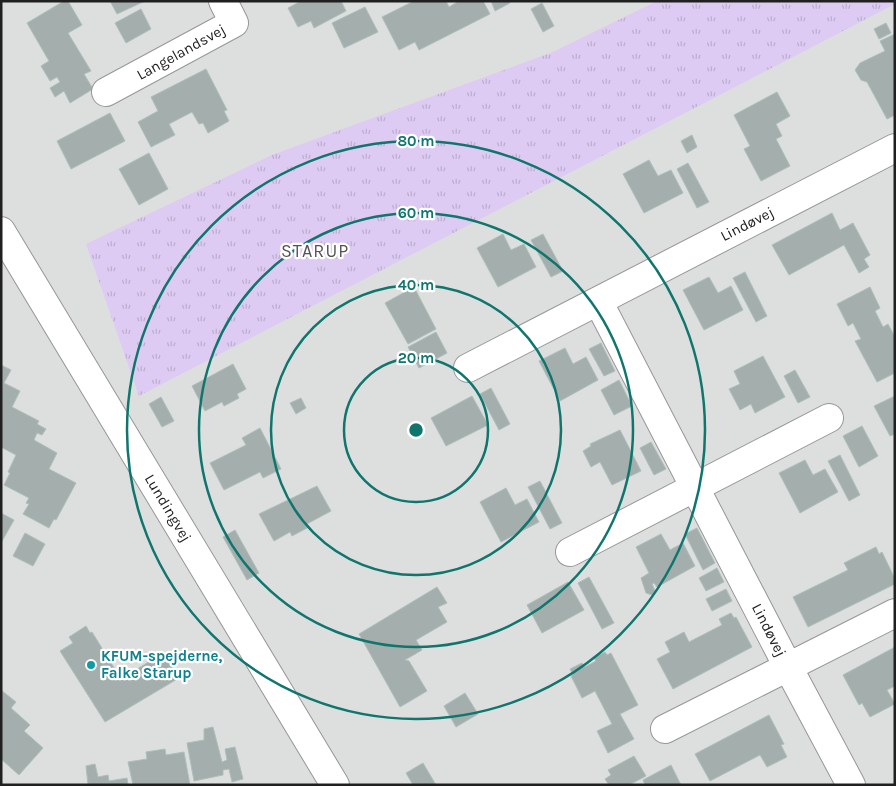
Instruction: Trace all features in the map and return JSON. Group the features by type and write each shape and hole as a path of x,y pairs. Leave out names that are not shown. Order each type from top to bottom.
{"street":[{"name":"Langelandsvej","path":"106,92 234,23 222,1"},
{"name":"Lindøvej","path":"468,368 895,148"},
{"name":"Lundingvej","path":"1,231 335,785"},
{"name":"Lindøvej","path":"598,301 851,785"},
{"path":"570,552 829,418"},
{"name":"Lindøvej","path":"665,729 895,613"}],"shaded area":[{"path":"1,1 895,1 895,785 1,785"}],"green space":[{"path":"657,1 895,1 895,4 139,396 86,244 272,155 553,52"}],"building":[{"path":"64,1 68,1 82,25 68,33 91,71 84,74 93,89 70,103 64,91 55,97 50,88 60,82 57,77 50,81 41,66 49,61 27,23"},
{"path":"110,1 145,1 117,14"},
{"path":"301,1 341,1 346,11 314,28 311,21 298,27 288,8"},
{"path":"414,1 446,1 449,7 459,1 483,1 490,14 419,50 415,42 399,50 382,17"},
{"path":"491,1 509,1 510,3 495,11"},
{"path":"542,3 554,26 543,32 531,9"},
{"path":"365,7 378,32 344,48 332,23"},
{"path":"141,9 151,29 126,43 115,23"},
{"path":"886,23 891,33 879,39 874,29"},
{"path":"895,34 895,115 887,119 867,82 861,80 855,70 860,63 885,51 880,41"},
{"path":"206,69 227,110 224,111 229,121 208,133 203,123 199,124 192,112 169,124 175,135 151,147 138,122 158,111 151,97"},
{"path":"777,92 790,116 776,124 782,136 776,139 790,166 761,181 744,149 750,146 734,115"},
{"path":"110,113 125,141 71,169 57,141"},
{"path":"692,135 697,147 687,153 681,141"},
{"path":"149,153 168,189 139,205 119,169"},
{"path":"649,160 658,176 671,170 683,193 644,213 623,174"},
{"path":"688,163 709,202 697,208 677,169"},
{"path":"832,213 840,230 853,223 870,255 864,259 869,267 859,273 844,245 789,275 772,245"},
{"path":"503,234 511,250 524,244 536,267 498,287 477,248"},
{"path":"543,234 563,271 551,277 531,240"},
{"path":"745,272 767,316 756,322 733,278"},
{"path":"709,277 718,293 731,286 743,310 704,330 683,290"},
{"path":"414,287 436,329 408,344 385,303"},
{"path":"870,287 880,308 875,311 883,327 888,324 895,337 895,373 877,382 855,341 861,339 853,323 848,326 837,304"},
{"path":"436,332 447,353 419,368 408,347"},
{"path":"601,343 615,371 604,376 589,349"},
{"path":"565,348 573,364 586,357 598,380 560,401 539,361"},
{"path":"763,356 785,397 755,413 751,404 740,410 729,389 740,384 734,371"},
{"path":"233,364 246,389 237,394 239,398 224,406 222,402 205,411 192,386"},
{"path":"1,365 11,370 4,383 20,391 12,407 39,421 37,424 46,429 42,435 37,433 34,440 57,453 49,469 76,483 56,520 54,519 49,528 23,514 29,504 26,503 29,498 4,485 16,455 1,447"},
{"path":"795,370 810,397 798,403 784,376"},
{"path":"619,380 632,406 614,415 601,390"},
{"path":"491,388 510,424 499,430 480,394"},
{"path":"472,396 488,425 446,446 431,418"},
{"path":"895,396 895,434 890,436 874,406"},
{"path":"161,397 174,421 162,427 149,404"},
{"path":"301,398 306,408 296,414 290,403"},
{"path":"862,426 878,456 859,467 843,436"},
{"path":"260,428 281,469 263,478 260,472 224,490 210,463 246,445 242,438"},
{"path":"620,430 641,471 612,485 600,462 591,467 583,451 591,446 590,444"},
{"path":"651,442 666,469 654,475 640,448"},
{"path":"840,455 860,495 849,501 828,461"},
{"path":"805,460 813,475 825,469 838,492 800,513 779,473"},
{"path":"540,481 562,523 550,529 528,487"},
{"path":"317,486 331,511 305,525 307,528 292,536 290,532 274,541 259,514"},
{"path":"506,488 515,505 527,499 539,522 501,542 480,502"},
{"path":"1,513 14,520 1,543"},
{"path":"697,528 715,563 703,570 685,534"},
{"path":"235,530 259,573 247,580 223,537"},
{"path":"25,533 45,544 33,566 13,556"},
{"path":"661,534 670,550 683,543 695,566 657,587 654,583 652,584 655,591 652,595 646,593 641,578 649,573 636,547"},
{"path":"876,547 879,554 882,552 895,579 895,584 808,627 793,597 848,570 844,563"},
{"path":"717,568 724,582 706,591 699,578"},
{"path":"589,577 614,623 602,629 578,583"},
{"path":"568,582 584,610 542,633 527,605"},
{"path":"437,587 447,603 438,607 447,622 416,640 422,650 405,660 409,661 427,691 400,707 359,634"},
{"path":"726,589 732,601 712,611 706,599"},
{"path":"731,613 734,618 736,617 752,647 673,689 657,659 670,652 665,642 684,632 689,642 722,625 719,619"},
{"name":"KFUM-spejderne, Falke Starup","path":"86,626 90,633 92,632 121,679 163,653 179,678 105,722 60,651 73,643 69,637"},
{"path":"895,647 895,686 887,690 895,704 870,717 862,703 859,705 843,675"},
{"path":"605,652 607,655 611,653 638,705 620,714 634,739 608,753 597,731 612,724 595,691 582,698 571,676 573,675 570,669 582,663 585,667 596,661 594,658"},
{"path":"1,690 16,702 11,708 30,725 24,731 43,748 19,775 1,759"},
{"path":"465,693 478,714 456,727 444,706"},
{"path":"769,715 784,744 781,745 787,757 767,767 760,755 710,781 695,754"},
{"path":"213,727 222,762 227,760 225,749 235,747 243,779 232,782 229,769 223,770 223,775 194,781 187,743 204,740 204,729"},
{"path":"165,749 166,755 184,752 190,785 133,785 128,762 147,759 146,752"},
{"path":"634,756 646,776 629,785 609,785 605,779 611,775 608,770"},
{"path":"423,763 436,785 413,785 406,773"},
{"path":"95,764 98,777 108,775 109,781 127,778 128,785 88,785 86,766"},
{"path":"671,765 681,785 645,785 643,780"}],"place":[{"name":"KFUM-spejderne, Falke Starup","path":"91,665"}],"district":[{"name":"STARUP","path":"315,251"}]}
